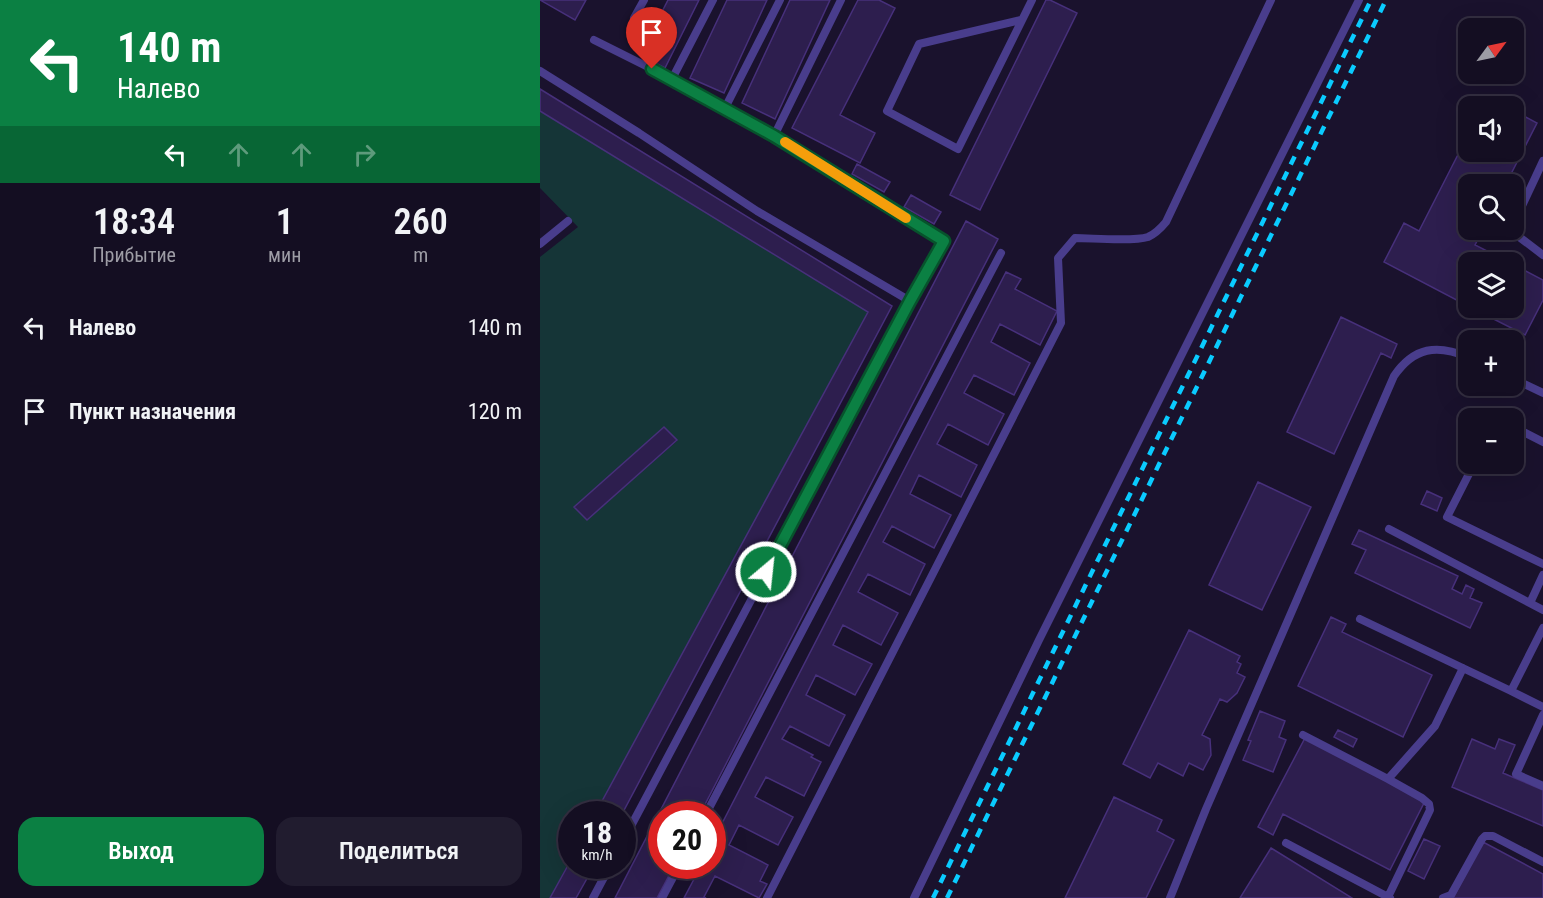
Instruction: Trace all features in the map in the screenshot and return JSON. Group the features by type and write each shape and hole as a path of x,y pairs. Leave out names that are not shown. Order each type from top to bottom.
{"lane":[{"path":"634,18 644,0"},
{"path":"672,79 713,0"},
{"path":"725,108 780,0"},
{"path":"774,136 841,0"},
{"path":"1021,20 919,44 887,111 957,149 1032,0"},
{"path":"766,898 1061,323 1058,258 1075,238 1137,239 1148,237 1166,222 1270,0"},
{"path":"914,898 1359,0"},
{"path":"594,40 672,79 774,136 944,241 636,817"},
{"path":"540,71 757,211 910,301"},
{"path":"1524,202 1543,161"},
{"path":"540,244 568,221"},
{"path":"1523,240 1543,255"},
{"path":"713,801 1001,253"},
{"path":"1170,898 1206,809 1394,376 1401,365 1422,352 1447,349 1458,353"},
{"path":"1524,384 1543,393"},
{"path":"1524,432 1543,442"},
{"path":"1469,474 1448,517 1543,564"},
{"path":"1389,529 1543,610"},
{"path":"1530,603 1543,576"},
{"path":"1360,619 1543,707"},
{"path":"1512,692 1543,628"},
{"path":"1388,779 1435,726 1463,668"},
{"path":"1543,715 1516,774 1543,786"},
{"path":"1286,843 1389,898 1430,810 1429,804 1422,798 1303,735"},
{"path":"1443,898 1451,895 1485,836 1493,836 1543,862"},
{"path":"593,898 603,879"},
{"path":"662,898 672,879"}],"green space":[{"path":"540,111 868,312 602,801 558,801 558,879 560,879 550,898 540,898 540,257 578,227 540,188","holes":["664,427 677,441 587,520 575,506"]}],"building":[{"path":"540,0 586,0 575,20"},
{"path":"668,0 699,0 665,68 640,55"},
{"path":"727,0 767,0 724,93 690,78"},
{"path":"790,0 830,0 775,119 742,103"},
{"path":"858,0 879,0 895,8 840,115 875,133 860,163 792,128"},
{"path":"1046,0 1077,13 980,210 950,195"},
{"path":"540,89 892,306 629,801 602,801 868,312 540,111"},
{"path":"1524,116 1537,123 1524,149"},
{"path":"1458,155 1458,162 1517,162 1511,174 1458,174 1458,240 1478,240 1475,245 1489,252 1458,252 1458,301 1384,262 1404,223 1419,231"},
{"path":"857,164 890,182 884,192 852,174"},
{"path":"911,195 941,212 934,224 904,207"},
{"path":"966,221 998,239 707,801 665,801"},
{"path":"1524,270 1543,280 1543,300 1525,335 1524,330 1515,330 1492,318 1524,318"},
{"path":"1006,272 1021,279 1015,289 1057,311 1040,345 1000,324 991,342 1030,363 1014,395 974,375 964,393 1004,414 988,445 948,424 937,444 977,465 961,497 919,475 910,494 951,515 934,548 892,526 883,542 925,564 910,595 868,574 858,592 898,613 881,645 843,625 833,645 872,664 855,695 816,675 806,695 845,715 829,746 790,726 782,739 813,755 811,757 821,762 804,796 766,777 755,797 793,817 778,845 739,825 729,845 768,865 760,881 767,884 759,898 721,879 726,879 726,816"},
{"path":"1341,317 1397,344 1391,358 1381,353 1334,454 1287,432"},
{"path":"664,427 677,440 587,520 574,507"},
{"path":"1258,482 1311,507 1262,610 1209,585"},
{"path":"1427,491 1442,498 1437,511 1421,504"},
{"path":"1359,530 1458,576 1452,589 1462,594 1466,585 1474,589 1470,598 1482,603 1470,628 1355,573 1366,550 1352,544"},
{"path":"1331,617 1346,624 1342,632 1432,675 1403,737 1298,686"},
{"path":"1189,630 1240,656 1237,662 1241,664 1237,673 1245,677 1237,693 1227,702 1220,699 1202,735 1210,739 1211,755 1203,770 1189,763 1183,776 1158,763 1150,778 1123,764"},
{"path":"1260,711 1285,721 1279,737 1286,740 1273,772 1243,760 1251,741 1248,740"},
{"path":"1338,730 1357,739 1353,747 1334,737"},
{"path":"1305,738 1425,801 1390,870 1283,814 1273,835 1258,827"},
{"path":"1472,739 1495,749 1499,739 1515,745 1503,773 1543,790 1543,826 1452,787"},
{"path":"1114,797 1162,820 1157,831 1174,840 1146,898 1065,898"},
{"path":"648,834 648,879 667,879 657,898 615,898 625,879 636,879 636,857"},
{"path":"1424,839 1440,846 1424,879 1408,871"},
{"path":"1483,842 1543,874 1543,898 1453,898"},
{"path":"1271,848 1352,898 1240,898"},
{"path":"560,879 587,879 576,898 550,898"},
{"path":"694,879 713,879 704,897 706,898 684,898"}],"railway":[{"path":"933,898 1371,0"},
{"path":"947,898 1386,0"}],"slow traffic":[{"path":"785,142 906,218"}],"route":[{"path":"652,69 774,136 944,241 766,572"}]}
